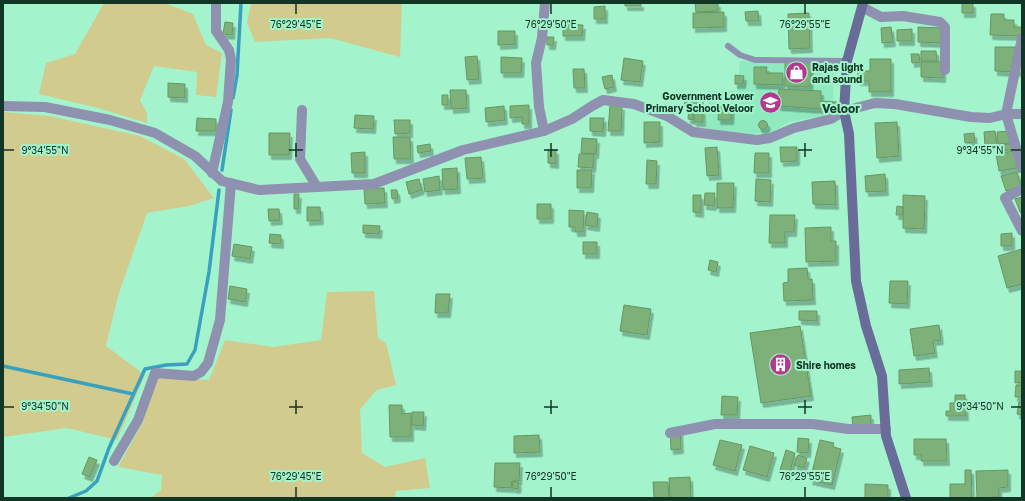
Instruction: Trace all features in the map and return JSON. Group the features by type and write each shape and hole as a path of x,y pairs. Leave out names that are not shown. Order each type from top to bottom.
{"street":[{"path":"212,173 228,102 231,59 229,50 216,31 216,3"},
{"path":"544,131 539,107 536,63 542,38 545,3"},
{"path":"906,498 886,429 882,376 866,326 856,281 849,134 844,111 847,61 863,5 882,17 904,16 940,22 945,27 945,70"},
{"path":"1022,38 1006,114 1022,168"},
{"path":"3,106 45,107 110,120 155,133 195,156 222,181 259,190 374,184 464,150 544,131 572,119 604,100 634,104 667,116 692,132 757,140 770,138 794,128 831,119 844,111 875,103 886,102 971,117 990,118 1006,114 1022,114"},
{"path":"302,110 300,159 317,187"},
{"path":"114,461 138,420 155,373 194,376 202,372 208,363 220,320 231,183"},
{"path":"1022,189 1005,198 1022,230"},
{"path":"670,433 715,424 813,424 848,429 886,429"}],"lane":[{"path":"728,46 733,51 755,60 847,61"}],"shaded area":[{"path":"104,3 165,3 193,14 206,45 222,53 216,97 196,95 197,72 154,66 140,100 147,113 147,123 98,108 39,94 46,63 75,54"},
{"path":"251,3 402,3 400,57 330,38 255,42 247,23"},
{"name":"Government Lower Primary School Veloor","path":"740,61 834,66 833,114 789,122 772,132 752,134 706,129 708,91 737,91"},
{"path":"3,112 50,116 140,136 184,159 214,198 189,206 147,213 118,296 106,346 145,375 117,440 67,428 3,437"},
{"path":"374,291 378,338 386,343 396,385 377,390 360,409 362,453 385,467 425,458 430,488 396,491 395,498 151,498 161,490 162,475 118,467 143,422 157,378 209,380 225,340 273,347 321,340 327,292"}],"building":[{"path":"625,3 641,3 641,6 625,6"},
{"path":"695,3 718,3 718,11 696,12"},
{"path":"962,3 973,3 973,13 962,13"},
{"path":"605,6 605,19 594,19 594,7"},
{"path":"758,11 759,21 746,21 745,12"},
{"path":"724,12 724,27 693,28 693,13"},
{"path":"809,13 810,48 789,49 788,14"},
{"path":"991,14 1004,14 1004,20 1014,20 1014,27 1022,27 1022,36 990,35"},
{"path":"225,22 233,23 232,35 223,34"},
{"path":"563,24 583,25 582,36 563,36"},
{"path":"891,27 893,42 882,43 881,28"},
{"path":"918,27 943,28 942,43 918,42"},
{"path":"912,29 912,41 897,41 897,30"},
{"path":"498,31 515,31 515,44 498,45"},
{"path":"547,37 554,37 553,45 547,45"},
{"path":"995,47 1015,47 1015,58 1019,72 995,71"},
{"path":"921,51 936,51 937,61 921,61"},
{"path":"911,54 919,54 920,62 912,63"},
{"path":"477,56 479,79 467,80 465,57"},
{"path":"501,57 522,58 521,73 501,73"},
{"path":"624,58 643,61 640,82 621,80"},
{"path":"870,59 891,59 891,92 869,92 869,81 858,81 858,71 870,71"},
{"path":"785,62 811,63 810,87 785,86"},
{"path":"921,62 943,62 943,78 921,77"},
{"path":"754,67 767,67 766,73 783,73 782,85 754,84"},
{"path":"573,69 584,69 585,88 574,88"},
{"path":"612,75 614,87 605,89 602,77"},
{"path":"735,75 744,76 743,84 735,84"},
{"path":"168,83 185,84 185,98 168,97"},
{"path":"779,89 821,91 821,101 837,102 836,110 778,106"},
{"path":"450,90 466,90 467,108 451,109"},
{"path":"442,95 448,95 448,105 442,105"},
{"path":"685,100 703,101 703,109 693,109 693,120 688,119 689,108 684,108"},
{"path":"529,105 529,124 522,124 522,117 510,118 510,106"},
{"path":"610,105 622,106 621,131 608,131"},
{"path":"504,106 505,120 486,122 485,108"},
{"path":"719,106 732,106 731,120 718,120"},
{"path":"694,110 703,110 703,122 694,122"},
{"path":"355,115 374,116 373,129 354,128"},
{"path":"197,118 216,119 216,131 196,131"},
{"path":"590,118 604,118 603,132 590,131"},
{"path":"394,120 410,120 410,133 395,134"},
{"path":"763,120 768,125 763,130 758,125"},
{"path":"644,122 660,122 660,142 644,143"},
{"path":"897,122 899,156 877,158 875,123"},
{"path":"995,131 997,145 985,146 984,132"},
{"path":"1009,131 1010,143 998,144 997,132"},
{"path":"269,133 290,133 289,155 269,155"},
{"path":"974,133 975,142 965,143 964,134"},
{"path":"393,137 410,137 411,159 394,159"},
{"path":"582,138 597,139 596,154 581,153"},
{"path":"1013,143 1015,148 1001,152 999,146"},
{"path":"430,144 431,151 418,153 417,146"},
{"path":"717,147 719,175 707,176 705,148"},
{"path":"780,147 797,147 797,161 781,162"},
{"path":"548,150 556,150 556,164 548,163"},
{"path":"1014,151 1017,168 999,171 996,154"},
{"path":"365,152 365,173 352,173 351,153"},
{"path":"755,153 769,153 769,173 754,173"},
{"path":"579,154 594,154 593,168 578,167"},
{"path":"481,157 483,178 467,179 465,158"},
{"path":"647,160 657,161 656,184 646,184"},
{"path":"457,168 458,189 443,190 442,169"},
{"path":"577,170 592,170 591,188 577,188"},
{"path":"1017,172 1021,186 1006,191 1001,176"},
{"path":"885,174 886,191 866,192 865,176"},
{"path":"439,176 440,190 425,192 423,179"},
{"path":"419,179 422,190 409,194 406,182"},
{"path":"756,179 771,180 770,202 755,201"},
{"path":"835,181 836,205 813,204 812,182"},
{"path":"717,183 734,183 733,208 717,208"},
{"path":"384,188 385,203 365,204 364,189"},
{"path":"391,190 397,190 398,198 392,199"},
{"path":"705,193 715,193 714,206 704,205"},
{"path":"294,194 299,194 298,209 294,209"},
{"path":"693,195 701,195 701,213 693,212"},
{"path":"903,195 925,196 924,229 903,228"},
{"path":"1022,197 1022,212 1020,212 1015,199"},
{"path":"537,204 551,204 551,219 537,219"},
{"path":"897,206 903,207 903,215 896,215"},
{"path":"307,207 320,207 321,220 307,221"},
{"path":"268,209 279,209 280,220 269,221"},
{"path":"569,210 584,211 583,232 575,232 575,227 569,227"},
{"path":"587,212 598,214 597,227 585,225"},
{"path":"770,215 795,215 794,232 785,232 785,243 769,243"},
{"path":"363,225 380,226 379,234 363,233"},
{"path":"831,227 831,241 836,241 836,261 806,262 805,228"},
{"path":"1012,233 1012,246 1001,246 1001,234"},
{"path":"270,234 281,235 281,244 269,243"},
{"path":"583,242 597,242 597,254 583,254"},
{"path":"234,244 252,247 250,259 232,256"},
{"path":"1022,249 1022,284 1007,288 998,256"},
{"path":"710,260 718,262 716,272 708,270"},
{"path":"807,268 808,279 812,279 813,300 784,301 783,283 788,282 788,269"},
{"path":"890,281 908,281 907,304 889,303"},
{"path":"230,286 247,289 245,302 228,299"},
{"path":"436,294 450,294 448,313 435,313"},
{"path":"624,305 651,309 647,335 620,331"},
{"path":"799,311 817,311 817,321 799,320"},
{"path":"939,325 941,340 933,341 935,353 914,356 910,329"},
{"name":"Shire homes","path":"800,326 811,396 761,403 750,333"},
{"path":"929,368 930,382 899,384 899,370"},
{"path":"1015,371 1022,371 1022,382 1015,383"},
{"path":"1016,385 1022,385 1022,397 1015,397"},
{"path":"955,395 965,395 966,416 946,416 946,411 950,411 950,403 955,403"},
{"path":"722,396 738,397 737,415 721,415"},
{"path":"1019,402 1022,402 1021,415 1017,414"},
{"path":"389,405 402,405 402,414 411,413 411,437 390,437"},
{"path":"412,412 424,412 423,426 412,425"},
{"path":"871,415 871,427 853,428 852,417"},
{"path":"680,429 681,449 671,450 670,430"},
{"path":"539,435 540,452 514,453 514,436"},
{"path":"798,438 809,439 808,453 797,452"},
{"path":"914,439 946,439 947,461 921,461 921,455 914,455"},
{"path":"720,440 742,445 735,471 713,465"},
{"path":"820,440 834,443 833,447 841,449 832,485 810,480"},
{"path":"750,446 774,453 767,477 743,470"},
{"path":"786,450 795,453 789,476 779,473"},
{"path":"798,455 807,458 804,468 794,465"},
{"path":"89,457 97,460 90,477 82,474"},
{"path":"495,463 520,463 519,481 512,481 511,488 494,487"},
{"path":"965,470 971,470 972,498 950,498 950,484 965,484"},
{"path":"1008,470 1008,487 999,488 999,497 977,498 976,471"},
{"path":"690,477 691,498 670,498 669,478"},
{"path":"513,481 519,483 518,489 512,488"},
{"path":"653,482 668,482 669,498 654,498"},
{"path":"865,484 888,485 888,498 865,498"}],"waterway":[{"path":"233,98 237,75 241,3"},
{"path":"222,170 231,110"},
{"path":"69,498 86,491 97,481 109,448 145,369 166,365 187,364 195,350 209,272 219,190"},
{"path":"3,366 133,394"}],"place":[{"name":"Rajas light and sound","path":"797,73"},
{"name":"Government Lower Primary School Veloor","path":"770,102"},
{"name":"Shire homes","path":"781,365"}],"district":[{"name":"Veloor","path":"841,108"}]}
